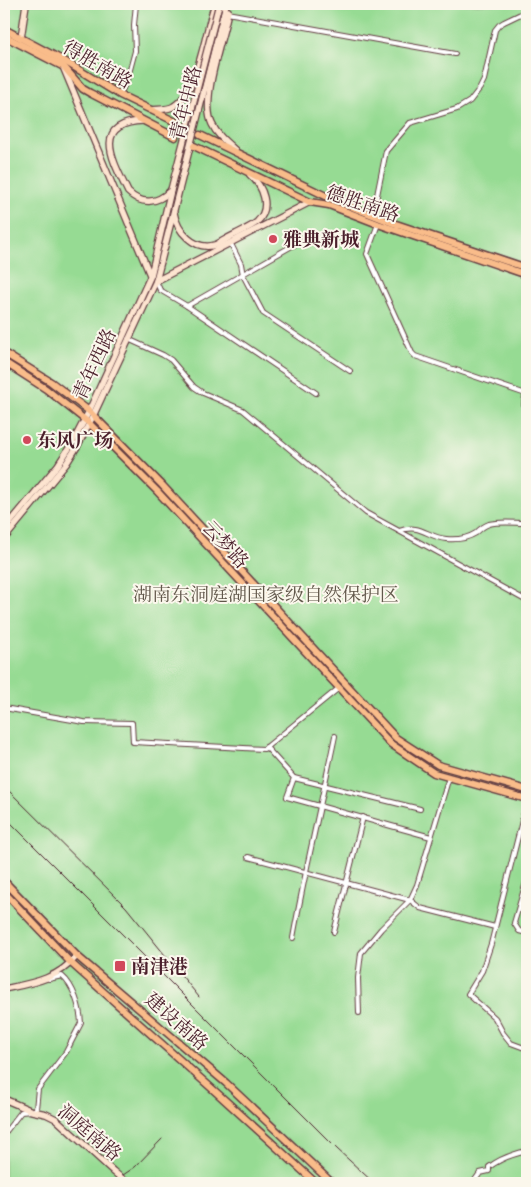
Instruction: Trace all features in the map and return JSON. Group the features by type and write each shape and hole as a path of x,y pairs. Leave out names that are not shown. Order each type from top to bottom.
{"main road":[{"path":"21,38 26,4"},
{"path":"152,110 173,108 186,96 194,79 215,4"},
{"name":"青年中路","path":"171,190 219,4"},
{"path":"227,4 227,13 208,103 212,123 216,130 222,139 240,155"},
{"name":"青年中路","path":"174,210 227,4"},
{"name":"得胜南路","path":"4,29 66,62 120,95 178,123"},
{"path":"4,36 64,67 83,89 176,137"},
{"path":"64,67 151,275"},
{"path":"143,121 124,123 112,136 109,144 110,150 118,171 128,192 139,200 150,202 161,198 171,190"},
{"name":"德胜南路","path":"200,135 332,199 527,268"},
{"name":"德胜南路","path":"194,146 310,202 329,205 378,224 527,275"},
{"path":"174,210 177,226 182,233 188,239 205,245 214,245 253,225 258,222 264,210 264,196 260,185 244,170"},
{"name":"青年西路","path":"91,413 151,275 171,190"},
{"path":"156,281 310,202"},
{"name":"青年西路","path":"4,530 58,465 91,413 156,281 174,210"},
{"path":"4,353 51,382 91,413 162,485 396,738 438,765 527,789"},
{"name":"云梦路","path":"4,362 46,389 87,420 157,491 391,744 434,773 527,800"},
{"name":"青年西路","path":"4,540 66,464 87,420"},
{"name":"建设南路","path":"4,881 78,956 226,1083 332,1183"},
{"name":"建设南路","path":"4,892 71,963 218,1092 316,1183"},
{"path":"4,989 44,980 71,963 78,956"},
{"name":"洞庭南路","path":"4,1099 32,1112 46,1114 56,1119 126,1182"}],"street":[{"path":"120,95 128,77 135,52 134,25 136,4"},
{"path":"373,215 386,151 410,123 457,109 470,101 484,80 495,30 498,25 527,11"},
{"path":"227,13 455,54"},
{"path":"378,224 366,254 412,353 415,356 523,393 525,395 524,405 527,407"},
{"path":"187,306 313,234"},
{"path":"231,244 241,264 243,275 263,313 350,372"},
{"path":"156,281 160,290 187,306 316,393"},
{"path":"128,339 171,360 194,387 203,393 243,410 358,508 527,601"},
{"path":"398,531 414,528 445,540 466,537 493,523 527,523"},
{"path":"4,708 84,722 132,723 133,742 264,749 339,688"},
{"path":"293,938 305,871 321,806 335,736"},
{"path":"266,747 294,778 420,809"},
{"path":"359,1012 358,978 361,953 380,929 410,900 417,885 449,777"},
{"path":"294,778 287,797 431,837"},
{"path":"527,800 482,971 468,994 495,1018 511,1043 527,1049"},
{"path":"334,932 363,817"},
{"path":"248,857 410,900 420,908 495,927"},
{"path":"527,879 514,924 519,931 527,933"},
{"path":"521,900 527,901"},
{"path":"4,1134 22,1112 32,1112 36,1109 38,1089 66,1052 81,1023 69,982 62,976 44,980"},
{"path":"473,1183 480,1173 489,1172 489,1167 496,1162 527,1151"}],"green space":[{"name":"湖南东洞庭湖国家级自然保护区","path":"4,4 527,4 527,1183 4,1183"}],"tunnel":[{"path":"178,123 200,135"}],"tram line":[{"path":"111,1183 135,1167 162,1139"}],"railway":[{"path":"4,786 126,907 199,997"},
{"path":"4,816 337,1149 374,1183"}],"place":[{"name":"雅典新城","path":"273,239"},
{"name":"东风广场","path":"27,440"},
{"name":"南津港","path":"120,966"}]}
